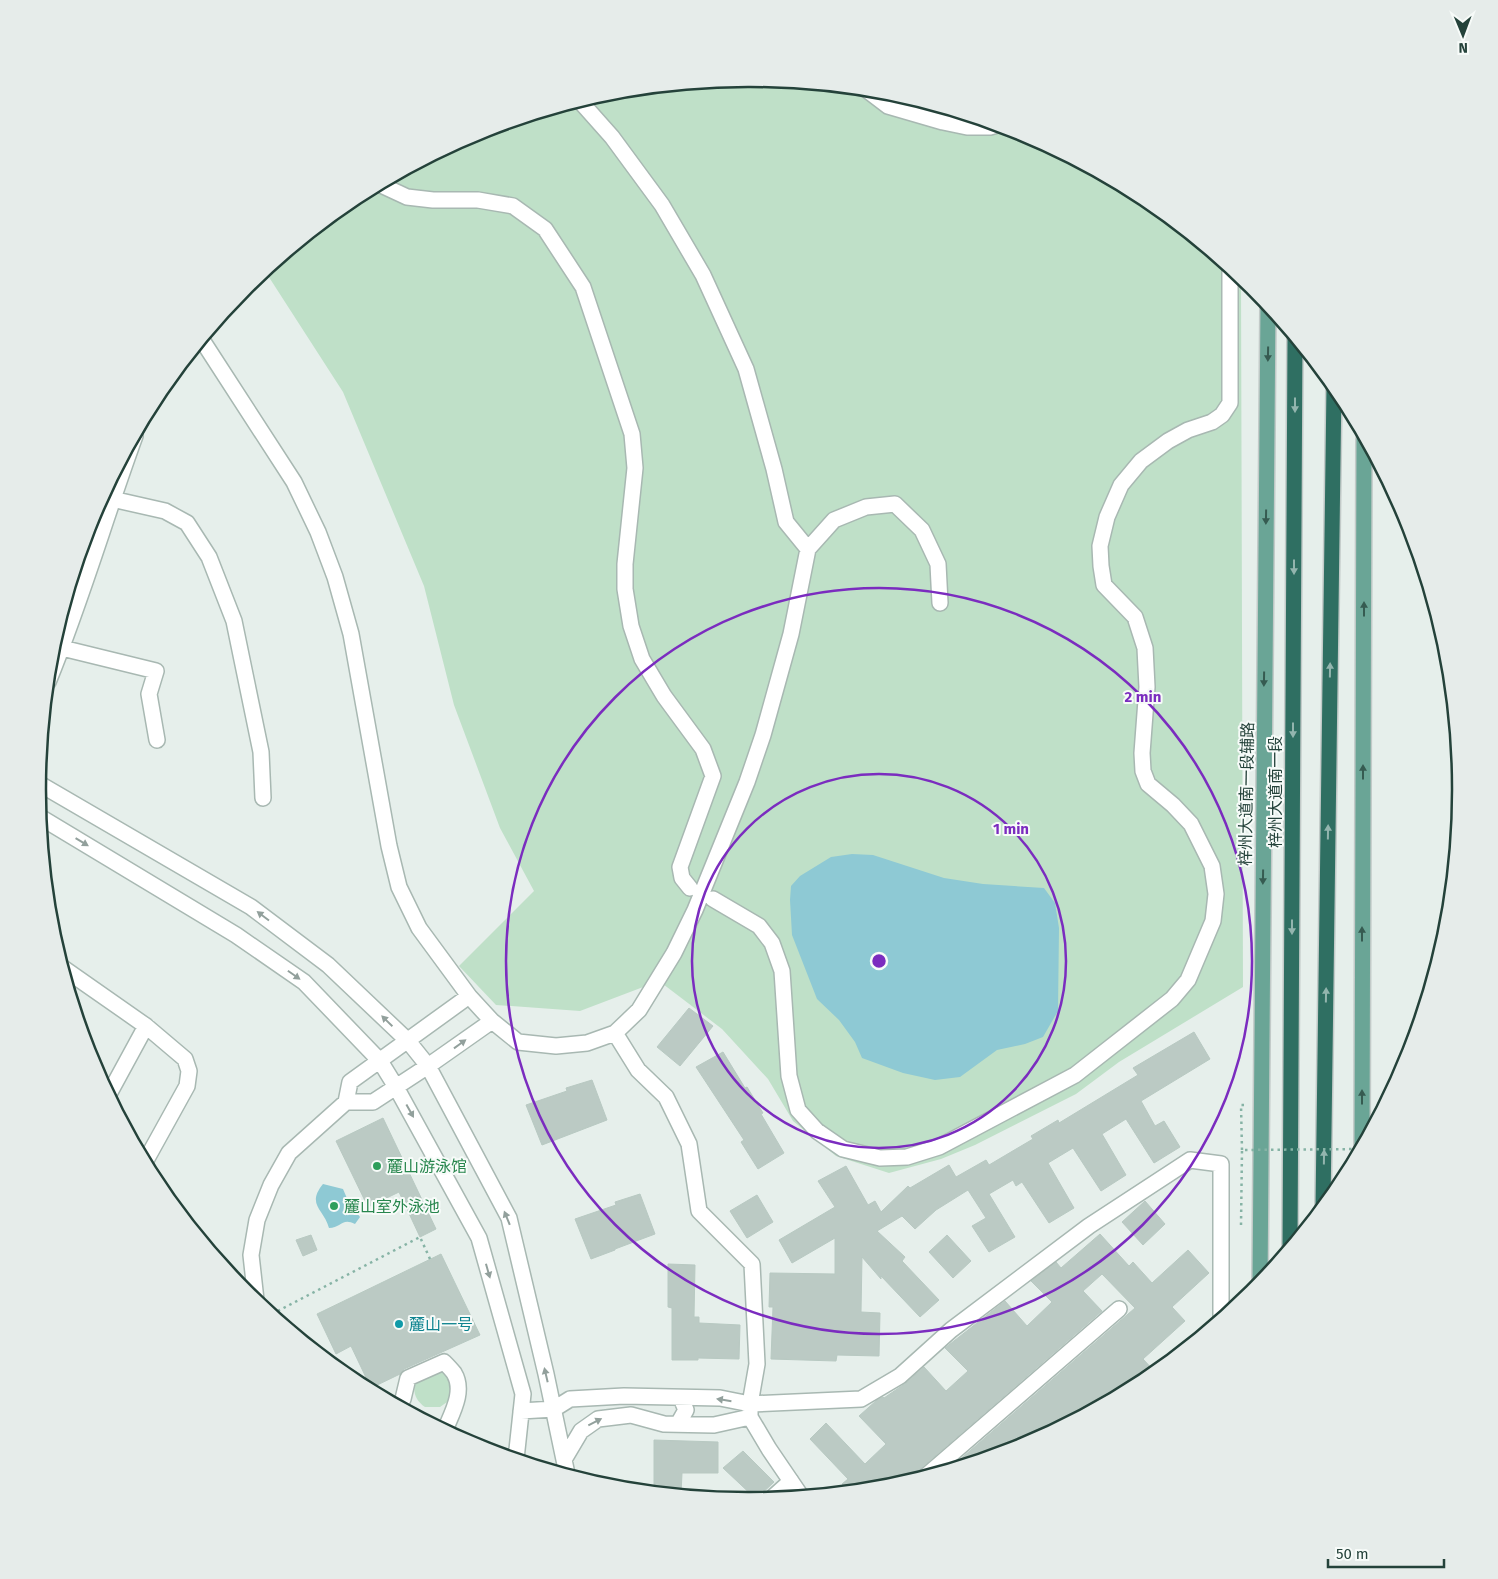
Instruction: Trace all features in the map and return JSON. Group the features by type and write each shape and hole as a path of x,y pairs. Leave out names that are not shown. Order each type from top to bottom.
{"highway":[{"name":"梓州大道南一段","path":"1290,1237 1295,348"},
{"path":"1323,1194 1334,400"}],"main road":[{"name":"梓州大道南一段辅路","path":"1260,1271 1268,316"},
{"path":"1361,1135 1364,450"}],"street":[{"path":"879,99 888,106 943,122 967,127 983,127"},
{"path":"585,107 612,137 662,205 702,275 746,368 774,469 786,522 808,550"},
{"path":"387,188 407,197 433,200 478,200 513,206 544,229 583,287 632,434 635,468 625,564 625,589 631,626 642,659 664,696 703,749 713,776 680,867 682,878 690,888"},
{"path":"713,899 759,926 772,943 782,971 789,1076 798,1110 817,1131 843,1149 880,1158 907,1157 940,1147 1075,1075 1172,1000 1188,980 1213,921 1216,894 1212,866 1191,824 1173,805 1148,784 1143,771 1142,752 1147,687 1145,648 1135,617 1104,585 1100,546 1107,517 1121,485 1141,461 1168,441 1188,430 1212,422 1222,415 1230,403 1230,278"},
{"path":"203,348 294,482 318,532 335,577 350,634 389,846 399,887 420,928 469,996 492,1021 518,1042 564,1045 586,1043 616,1033 639,1010 674,953 695,910 747,782 763,735 791,634 808,550 834,520 866,507 895,504 922,530 938,564 940,603"},
{"path":"60,653 120,477"},
{"path":"112,499 164,510 187,523 209,557 234,621 260,752 263,798"},
{"path":"62,648 156,671 149,694 157,740"},
{"path":"46,788 251,907 328,965 408,1041 428,1066 508,1218 566,1468"},
{"path":"47,821 236,935 304,982 380,1061 479,1238 522,1394 517,1453"},
{"path":"71,973 146,1026 185,1059 189,1071 187,1086 149,1155"},
{"path":"255,1289 251,1255 257,1220 271,1185 289,1153 346,1102 350,1082 469,996"},
{"path":"346,1102 373,1102 492,1021"},
{"path":"113,1087 146,1026"},
{"path":"616,1033 638,1070 666,1097 689,1144 698,1211 752,1264 757,1364 750,1411 769,1449 797,1491"},
{"path":"565,1458 580,1431 598,1419 631,1415 664,1424 714,1425 750,1411 861,1400 900,1376 951,1330 1089,1226 1190,1160 1221,1164 1221,1310"},
{"path":"937,1466 1119,1309"},
{"path":"402,1400 408,1378 444,1362 454,1374 458,1383 456,1406 448,1424"},
{"path":"521,1411 554,1409 570,1399 624,1396 720,1398 750,1411"},
{"path":"678,1424 686,1410 681,1398"},
{"path":"780,1491 791,1481"}],"path":[{"path":"1241,1225 1242,1105"},
{"path":"1242,1150 1354,1147"},
{"path":"278,1311 420,1236 430,1259"}],"green space":[{"path":"749,87 795,88 886,100 975,124 1018,140 1060,159 1139,205 1177,232 1241,288 1243,987 1119,1062 1076,1094 975,1145 941,1159 889,1173 836,1156 793,1121 768,1079 722,1029 659,981 580,1011 496,1005 459,966 534,891 500,828 454,705 424,586 343,392 269,277 321,232 359,205 438,159 480,140 523,124 612,100 703,88"},
{"path":"438,1369 444,1371 452,1381 450,1400 440,1407 425,1407 415,1395 416,1380"}],"water":[{"path":"852,854 873,855 944,878 983,884 1044,888 1055,903 1059,928 1058,1011 1043,1037 1025,1044 997,1050 960,1077 935,1080 903,1073 862,1058 855,1042 839,1020 817,999 792,935 790,900 791,886 800,876 831,857"},
{"name":"麓山室外泳池","path":"323,1184 343,1189 349,1203 360,1217 355,1224 344,1222 329,1228 316,1202 318,1191"}],"building":[{"path":"689,1008 713,1026 680,1066 657,1047"},
{"path":"1194,1032 1210,1059 1141,1101 1155,1126 1164,1121 1180,1147 1154,1163 1126,1119 1102,1134 1126,1175 1101,1191 1073,1148 1048,1163 1074,1208 1049,1223 1022,1182 1016,1186 1013,1180 989,1194 1015,1237 989,1252 972,1226 986,1218 968,1190 936,1210 915,1229 902,1216 877,1231 905,1257 902,1261 939,1300 920,1317 881,1276 881,1279 862,1257 861,1312 880,1313 879,1356 837,1355 836,1361 771,1359 773,1307 769,1307 770,1273 835,1274 835,1238 792,1263 779,1240 835,1207 818,1181 846,1166 868,1205 875,1201 881,1212 908,1186 910,1188 949,1165 956,1177 986,1160 989,1165 1033,1139 1031,1136 1058,1120 1059,1123 1138,1075 1133,1068"},
{"path":"723,1052 763,1113 761,1114 784,1153 758,1169 741,1142 744,1140 696,1067"},
{"path":"592,1080 607,1120 542,1145 526,1105 567,1091 566,1088"},
{"name":"麓山游泳馆","path":"383,1118 436,1229 420,1237 399,1192 368,1207 336,1141"},
{"path":"640,1194 655,1234 591,1259 575,1219 616,1205 615,1202"},
{"path":"757,1195 773,1222 747,1238 730,1211"},
{"path":"1145,1201 1165,1224 1143,1245 1122,1222"},
{"path":"1100,1234 1129,1266 1133,1262 1152,1283 1188,1250 1209,1273 1172,1307 1185,1321 1143,1359 1150,1366 1100,1398 1060,1420 1018,1439 960,1459 1135,1308 1102,1274 1083,1291 1102,1311 918,1471 886,1479 844,1486 842,1484 848,1479 810,1439 826,1423 865,1464 886,1444 859,1416 877,1400 884,1398 906,1383 924,1367 946,1391 968,1371 945,1348 1005,1301 1027,1326 1052,1302 1031,1281 1056,1262 1061,1268"},
{"path":"311,1235 317,1250 303,1256 296,1240"},
{"path":"947,1235 971,1261 953,1278 929,1252"},
{"name":"麓山一号","path":"441,1254 480,1335 404,1369 400,1374 377,1385 367,1379 351,1346 336,1354 317,1314"},
{"path":"668,1264 695,1265 694,1317 699,1317 699,1323 740,1325 739,1359 698,1358 698,1360 672,1360 672,1308 668,1307"},
{"path":"654,1440 718,1442 718,1473 682,1473 681,1489 654,1486"},
{"path":"743,1451 774,1482 764,1492 749,1492 723,1468"}],"place":[{"name":"麓山游泳馆","path":"377,1166"},
{"name":"麓山室外泳池","path":"334,1206"},
{"name":"麓山一号","path":"399,1324"}]}
